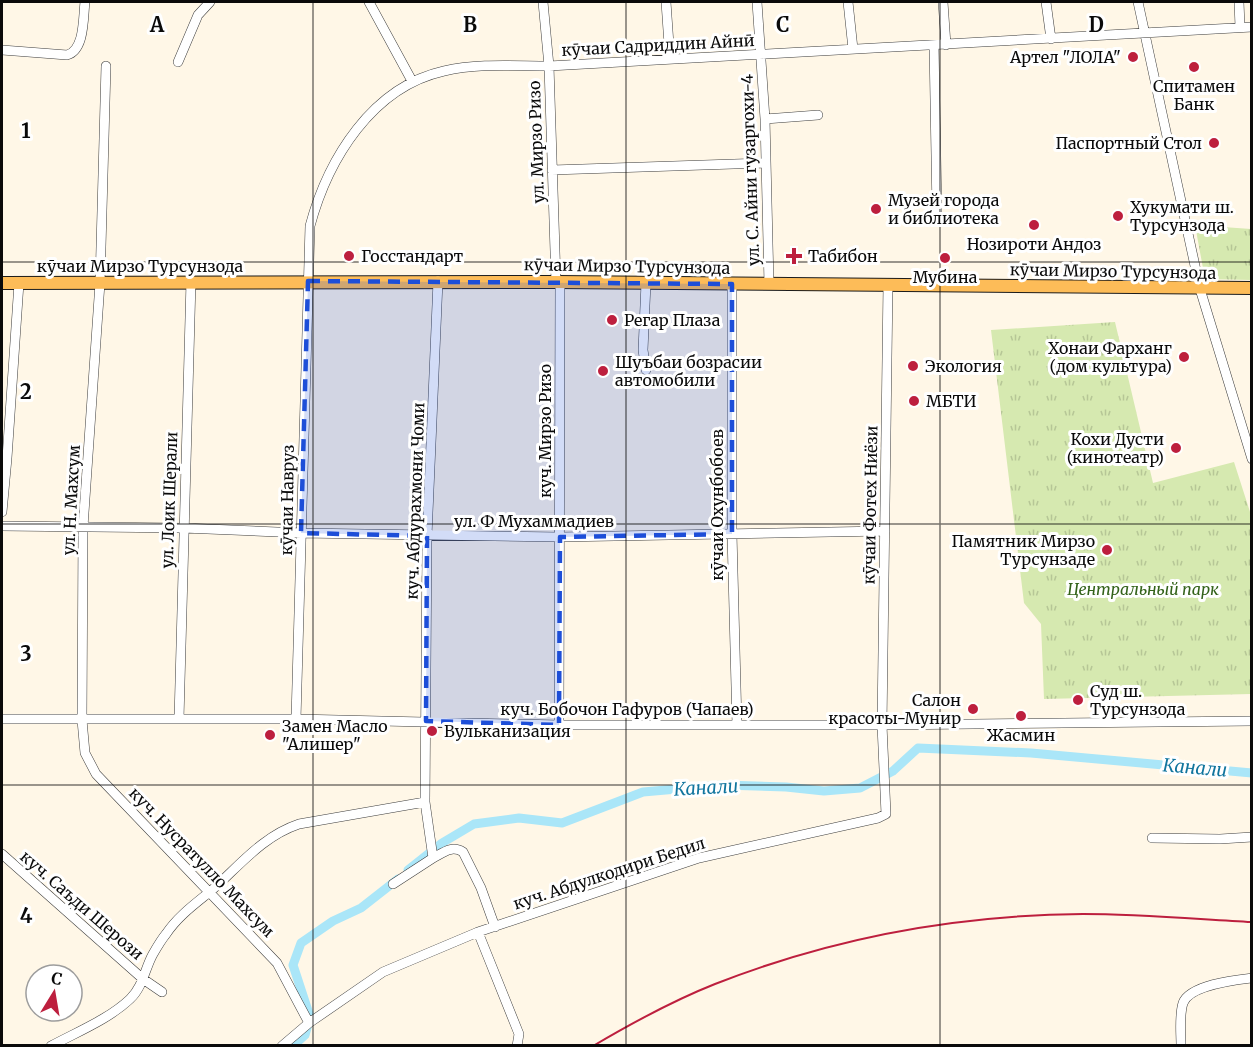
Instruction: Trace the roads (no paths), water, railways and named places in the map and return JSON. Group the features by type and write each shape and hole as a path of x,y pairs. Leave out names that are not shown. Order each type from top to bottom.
{"main road":[{"name":"кӯчаи Мирзо Турсунзода","path":"2,283 438,281 1251,288"}],"street":[{"path":"2,50 68,55 74,53 78,47 85,2"},
{"path":"177,62 198,15 210,2"},
{"path":"369,2 412,81"},
{"name":"ул. Мирзо Ризо","path":"543,2 549,66 558,282"},
{"path":"666,2 670,59"},
{"name":"ул. С. Айни гузаргохи-4","path":"757,2 765,119 769,284"},
{"path":"848,2 853,49"},
{"path":"943,2 946,45"},
{"path":"1046,2 1051,39"},
{"path":"1138,2 1200,289 1251,459"},
{"path":"1239,2 1240,27"},
{"name":"кӯчаи Садриддин Айнӣ","path":"308,281 310,226 317,199 339,155 359,126 377,107 412,81 458,68 549,66 1251,27"},
{"path":"934,45 937,211"},
{"name":"ул. Н. Махсум","path":"82,720 83,527 100,283 106,66"},
{"path":"765,119 818,115"},
{"path":"552,170 765,163"},
{"name":"ул. Лоик Шерали","path":"179,719 191,281"},
{"name":"кӯчаи Навруз","path":"296,718 308,281"},
{"name":"куч. Абдурахмони Чоми","path":"433,858 425,802 428,536 438,281"},
{"name":"куч. Мирзо Ризо","path":"558,282 559,725"},
{"path":"2,512 19,283"},
{"path":"646,283 643,350 646,370"},
{"name":"кӯчаи Охунбобоев","path":"732,284 732,534 737,725"},
{"name":"кӯчаи Фотех Ниёзи","path":"882,725 888,285"},
{"name":"ул. Ф Мухаммадиев","path":"2,526 560,537 885,531"},
{"name":"куч. Бобочон Гафуров (Чапаев)","path":"2,719 296,718 559,725 882,725 1251,720"},
{"name":"куч. Нусратулло Махсум","path":"82,720 85,753 96,774 278,963 309,1023"},
{"name":"куч. Абдулкодири Бедил","path":"282,1046 309,1023 383,972 478,932 699,858 878,818 886,814 882,725"},
{"name":"куч. Саъди Шерози","path":"51,1046 102,1018 132,997 143,979 152,955 167,932 185,911 264,842 284,829 299,824 425,802"},
{"path":"1152,838 1251,837"},
{"path":"393,884 433,858 450,849 458,849 463,852 481,888 495,927"},
{"name":"куч. Саъди Шерози","path":"2,854 143,979"},
{"path":"478,932 519,1034 517,1046"},
{"path":"1181,1046 1181,1012 1186,998 1199,990 1223,981 1251,978"},
{"path":"143,979 162,992"}],"waterway":[{"name":"Канали","path":"408,870 442,843 474,824 519,818 562,823 643,792 723,785 824,791 860,788 893,771 918,748 1031,753 1252,773"},
{"name":"Канали","path":"293,1046 305,1035 310,1017 293,965 301,943 333,921 361,908 398,879"}],"railway":[{"path":"593,1046 652,1013 715,984 804,954 896,932 942,924 1036,915 1146,916 1252,922"}],"place":[{"name":"Артел \"ЛОЛА\"","path":"1133,57"},
{"name":"Спитамен Банк","path":"1194,67"},
{"name":"Паспортный Стол","path":"1214,143"},
{"name":"Музей города и библиотека","path":"876,209"},
{"name":"Хукумати ш. Турсунзода","path":"1118,216"},
{"name":"Нозироти Андоз","path":"1034,225"},
{"name":"Госстандарт","path":"349,256"},
{"name":"Табибон","path":"794,256"},
{"name":"Мубина","path":"945,258"},
{"name":"Регар Плаза","path":"612,320"},
{"name":"Хонаи Фарханг (дом культура)","path":"1184,357"},
{"name":"Экология","path":"913,366"},
{"name":"Шуъбаи бозрасии автомобили","path":"603,371"},
{"name":"МБТИ","path":"914,401"},
{"name":"Кохи Дусти (кинотеатр)","path":"1176,448"},
{"name":"Памятник Мирзо Турсунзаде","path":"1107,550"},
{"name":"Суд ш. Турсунзода","path":"1078,700"},
{"name":"Салон красоты-Мунир","path":"973,709"},
{"name":"Жасмин","path":"1021,716"},
{"name":"Вульканизация","path":"432,731"},
{"name":"Замен Масло \"Алишер\"","path":"270,735"}],"park label":[{"name":"Центральный парк","path":"1143,589"}]}
